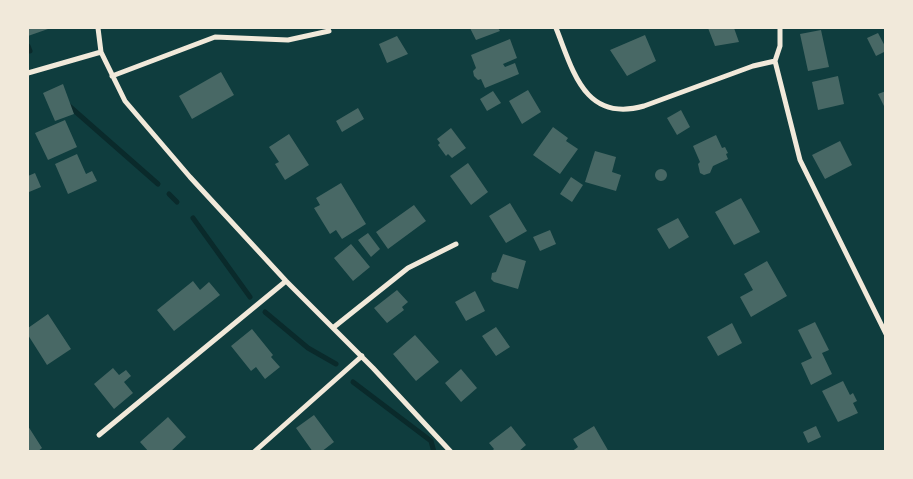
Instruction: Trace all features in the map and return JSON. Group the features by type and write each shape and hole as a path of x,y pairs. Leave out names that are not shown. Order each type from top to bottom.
{"street":[{"path":"98,28 100,52 125,101 190,178 286,281 362,356 451,452"},
{"path":"556,28 578,82 584,91 592,99 611,109 634,109 753,66 775,61"},
{"path":"780,28 780,46 775,61 800,160 886,334"},
{"path":"112,76 215,37 288,40 329,31"},
{"path":"28,73 100,52"},
{"path":"334,327 408,268 456,244"},
{"path":"99,435 286,281"},
{"path":"254,452 362,356"}],"building":[{"path":"28,28 48,28 48,29 28,36"},
{"path":"470,28 498,28 500,31 476,40"},
{"path":"708,28 734,28 739,42 715,46"},
{"path":"821,30 829,67 808,71 800,34"},
{"path":"878,33 886,51 876,56 867,38"},
{"path":"645,35 656,61 627,76 610,50"},
{"path":"397,36 408,54 387,63 379,44"},
{"path":"510,39 517,58 503,64 505,67 515,63 519,74 485,88 481,79 478,80 474,76 473,71 476,68 471,55"},
{"path":"221,72 234,95 192,119 179,96"},
{"path":"838,76 844,104 818,110 812,82"},
{"path":"63,84 74,114 55,121 43,93"},
{"path":"528,90 541,112 522,124 509,101"},
{"path":"493,91 501,103 487,111 480,99"},
{"path":"886,91 886,110 878,94"},
{"path":"358,108 364,119 342,132 336,121"},
{"path":"681,110 690,127 677,135 667,118"},
{"path":"65,120 77,147 48,160 35,133"},
{"path":"553,127 568,138 566,141 578,149 560,174 533,155"},
{"path":"451,128 466,148 452,158 448,154 446,156 438,145 440,143 437,139"},
{"path":"289,134 309,165 285,180 275,164 279,162 269,147"},
{"path":"716,135 722,148 725,147 728,153 726,154 728,159 713,166 710,173 704,175 700,173 698,164 700,162 693,146"},
{"path":"840,141 852,165 825,179 812,155"},
{"path":"595,151 616,157 612,172 621,175 616,191 585,182"},
{"path":"77,154 86,174 92,171 97,181 68,194 55,164"},
{"path":"468,163 488,192 471,205 450,176"},
{"path":"659,169 663,169 667,175 663,181 659,181 655,177 655,173"},
{"path":"35,173 41,187 29,192 28,176"},
{"path":"571,177 583,185 572,202 560,194"},
{"path":"341,183 366,224 342,239 336,230 330,234 314,208 320,205 316,198"},
{"path":"741,198 760,232 734,245 715,212"},
{"path":"510,203 527,231 506,243 489,216"},
{"path":"414,205 426,221 388,249 376,232"},
{"path":"678,218 689,237 669,249 657,229"},
{"path":"550,230 556,244 540,251 533,237"},
{"path":"368,233 380,249 371,257 358,240"},
{"path":"351,244 370,267 353,281 334,258"},
{"path":"503,254 526,261 518,289 494,282 491,279 492,273 496,272"},
{"path":"767,261 787,296 751,317 740,297 753,290 744,274"},
{"path":"193,281 200,290 209,282 220,295 174,331 157,310"},
{"path":"397,290 408,302 402,307 404,310 387,323 374,308"},
{"path":"475,291 485,311 466,321 455,302"},
{"path":"48,314 71,349 47,365 28,335 28,328"},
{"path":"815,322 829,350 822,353 832,374 811,385 801,363 812,358 798,330"},
{"path":"732,323 742,343 718,356 707,337"},
{"path":"496,327 510,347 496,356 482,336"},
{"path":"252,329 280,367 265,379 256,367 251,371 231,346"},
{"path":"415,335 439,362 416,381 393,354"},
{"path":"113,368 119,375 126,370 131,376 124,382 133,393 114,409 94,384"},
{"path":"461,369 477,388 461,402 445,383"},
{"path":"843,381 850,395 853,393 857,401 853,403 858,413 838,422 822,391"},
{"path":"314,415 334,442 321,452 313,452 296,428"},
{"path":"168,417 186,437 170,452 149,452 140,442"},
{"path":"28,426 42,448 37,452 28,452"},
{"path":"511,426 526,445 518,452 491,452 494,449 489,443"},
{"path":"594,426 609,452 571,452 578,447 573,439"},
{"path":"816,426 821,437 808,443 803,432"}],"waterway":[{"path":"28,46 30,51"},
{"path":"68,105 158,184"},
{"path":"169,194 177,202"},
{"path":"193,218 250,297"},
{"path":"265,312 308,348 336,364"},
{"path":"353,382 431,441 434,452"}]}
